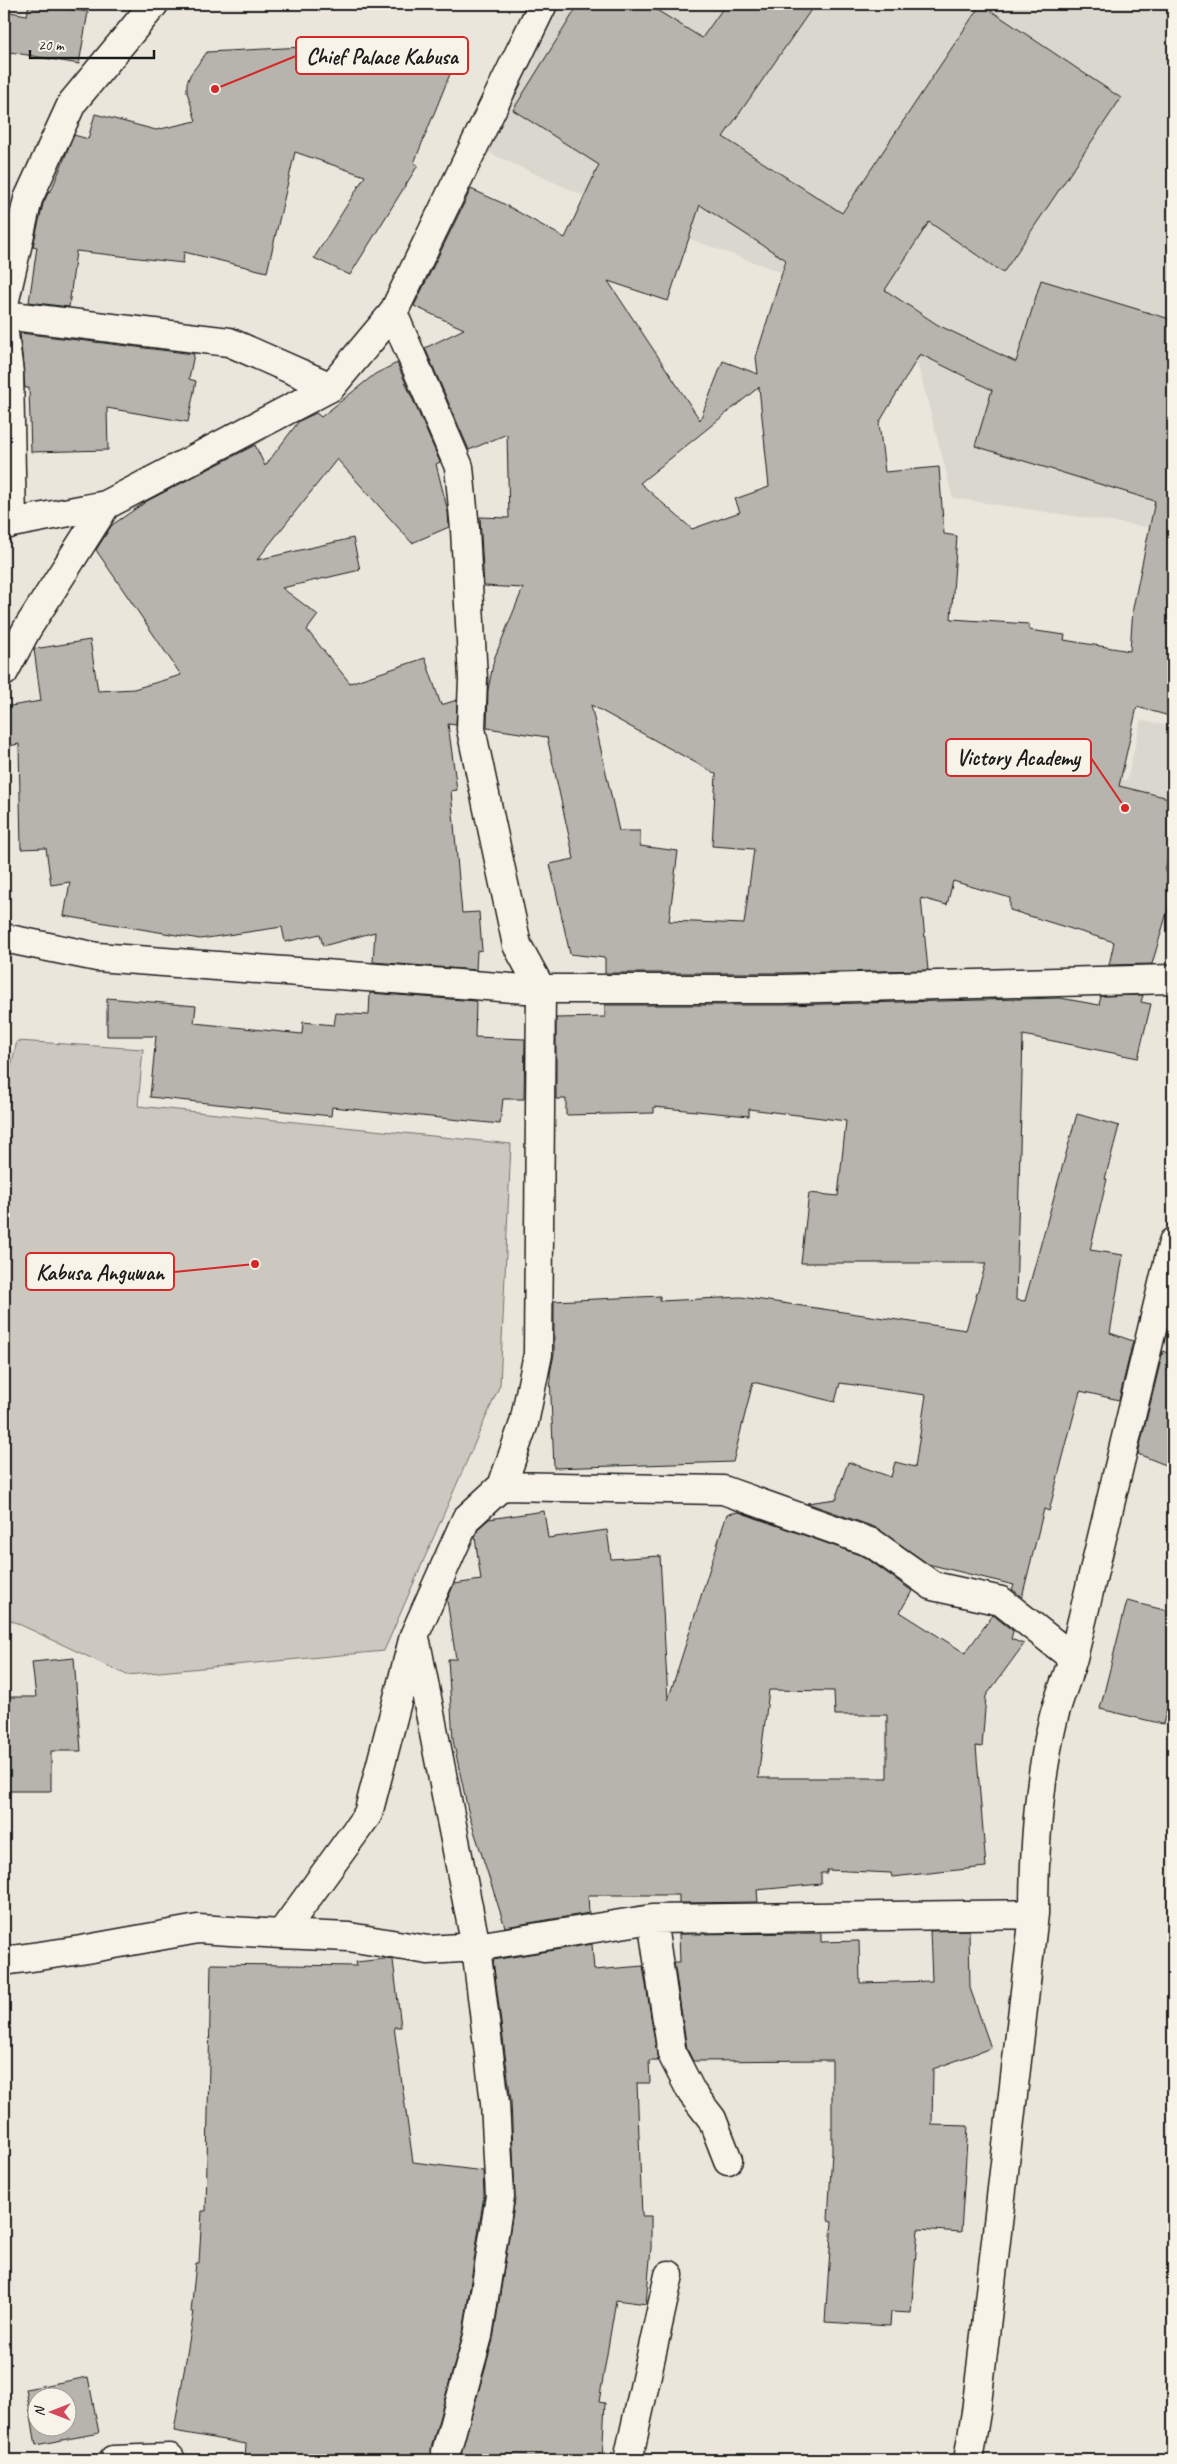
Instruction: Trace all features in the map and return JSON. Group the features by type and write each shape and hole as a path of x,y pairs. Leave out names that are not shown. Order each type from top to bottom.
{"street":[{"path":"4,304 28,199 72,103 154,4"},
{"path":"4,333 9,373 8,524 106,506 332,387 392,313 543,4"},
{"path":"281,1934 368,1814 414,1636 466,1519 502,1486 524,1423 538,1354 542,989 518,945 471,729 473,680 465,529 459,467 392,313"},
{"path":"4,315 229,342 332,387"},
{"path":"4,672 27,629 106,506"},
{"path":"4,938 97,957 542,989 783,989 1173,979"},
{"path":"968,2460 976,2412 1034,1914 1034,1853 1041,1790 1054,1720 1073,1658 1173,1242"},
{"path":"502,1486 723,1490 872,1544 933,1586 1001,1602 1073,1658"},
{"path":"414,1636 476,1947 495,2103 500,2196 478,2336 446,2452"},
{"path":"4,1961 81,1950 198,1929 349,1937 428,1950 476,1947 652,1919 1034,1914"},
{"path":"652,1919 672,2054 692,2094 712,2119 728,2160"},
{"path":"628,2460 669,2275"},
{"path":"114,2460 170,2458"}],"shaded area":[{"path":"543,4 1173,4 1173,531 953,498 915,354 808,282 635,219 474,146"},
{"path":"1141,720 1173,727 1173,855 1071,835 1085,772 1127,780"},
{"path":"17,1041 143,1049 138,1106 511,1144 500,1385 384,1651 127,1675 4,1617 4,1097"}],"building":[{"path":"29,4 88,12 79,64 4,51 4,11 27,15"},
{"path":"579,4 647,4 702,38 726,4 815,4 723,137 842,213 981,4 1121,98 1003,273 929,222 885,290 938,325 1016,362 1041,280 1173,320 1173,717 1137,707 1119,786 1173,799 1173,833 1165,871 1173,873 1173,892 1152,964 1109,965 1114,942 1010,910 1010,898 953,881 947,905 921,898 928,970 783,973 605,973 605,958 570,954 550,864 574,859 547,737 487,728 488,690 494,659 523,588 484,586 480,517 509,518 507,434 469,450 425,348 464,329 414,306 471,189 502,203 565,238 599,165 513,110","holes":["700,205 786,260 756,357 758,374 723,361 700,420 608,281 668,301","920,354 992,390 975,446 1155,501 1133,608 1130,651 1064,640 1065,635 1029,630 1029,624 951,619 957,536 944,534 939,467 885,472 879,423","759,387 769,487 735,499 740,512 692,529 640,483","591,705 716,774 712,846 754,849 744,924 669,921 678,851 640,846 640,831 619,831"]},
{"path":"324,39 388,48 450,74 414,163 418,165 350,275 314,258 365,176 295,152 267,272 184,252 183,263 76,251 69,307 29,302 37,247 33,246 43,204 49,191 51,191 74,135 88,139 95,114 156,130 196,121 187,92 187,83 190,75 207,52 323,46"},
{"path":"20,333 194,354 189,379 196,381 188,422 107,408 108,450 31,452 29,388 25,388"},
{"path":"397,363 440,462 436,464 448,512 449,527 412,543 337,459 257,560 353,538 360,570 282,588 318,615 307,630 350,683 425,658 441,705 457,700 456,725 448,724 457,790 451,791 462,913 479,912 482,950 477,951 476,970 373,962 375,932 323,946 320,934 285,942 282,927 200,939 64,916 70,882 51,885 46,848 21,849 19,744 4,747 4,707 41,701 34,649 90,640 98,691 134,689 181,675 96,550 112,525 147,501 255,445 265,466 299,421 316,413 321,417 375,374"},
{"path":"370,993 476,1001 475,1037 525,1039 524,1099 503,1099 500,1124 332,1107 331,1116 150,1097 156,1036 107,1036 107,998 196,1006 194,1023 302,1034 303,1022 334,1025 336,1013 369,1015"},
{"path":"1143,995 1141,1002 1151,1004 1138,1058 1023,1035 1016,1300 1025,1301 1077,1114 1119,1126 1105,1179 1107,1179 1090,1250 1123,1255 1110,1333 1133,1341 1119,1400 1080,1391 1049,1511 1044,1509 1022,1597 1012,1589 1014,1585 928,1564 877,1528 807,1503 837,1499 848,1462 891,1477 895,1462 915,1467 926,1395 840,1383 835,1402 753,1382 733,1462 554,1468 550,1374 554,1354 554,1301 660,1296 660,1301 741,1297 966,1330 986,1263 801,1263 809,1193 838,1196 846,1121 749,1109 749,1116 654,1107 654,1113 566,1115 566,1099 556,1099 556,1018 605,1017 605,1005 783,1005 1060,998 1099,1005 1101,996"},
{"path":"1171,1343 1173,1343 1173,1468 1138,1454 1163,1351 1167,1353"},
{"path":"544,1511 548,1538 607,1530 611,1559 660,1556 668,1700 727,1514 739,1512 865,1557 912,1591 900,1612 965,1653 993,1615 1013,1631 1011,1639 1024,1644 986,1696 982,1747 976,1746 986,1867 892,1877 891,1873 827,1870 827,1873 821,1873 821,1884 757,1890 758,1902 679,1903 679,1895 588,1895 589,1913 505,1927 469,1815 453,1740 448,1659 456,1659 447,1600 454,1584 481,1580 475,1537 479,1528 489,1519","holes":["769,1690 834,1691 835,1715 887,1715 887,1778 758,1778"]},
{"path":"1127,1601 1173,1612 1173,1684 1163,1724 1100,1709"},
{"path":"74,1658 81,1751 51,1751 51,1791 4,1791 4,1697 36,1697 32,1662"},
{"path":"969,1930 970,1988 991,2048 933,2069 932,2125 968,2126 961,2232 918,2229 911,2313 891,2312 890,2326 825,2322 832,2221 828,2220 832,2152 832,2060 693,2061 687,2049 674,1962 680,1962 679,1934 821,1933 821,1942 859,1941 860,1983 932,1981 930,1931"},
{"path":"592,1944 594,1970 643,1966 658,2061 649,2061 650,2083 637,2083 642,2216 651,2216 651,2248 646,2304 616,2300 599,2402 605,2403 602,2460 459,2460 493,2340 515,2198 511,2101 493,1960"},
{"path":"393,1960 401,2027 394,2027 413,2162 483,2171 484,2195 463,2333 431,2448 433,2460 245,2460 246,2444 174,2431 194,2312 191,2312 196,2263 199,2263 202,2211 206,2211 211,1964 357,1966 356,1962"},
{"path":"88,2377 99,2433 36,2445 34,2436 78,2436 78,2386 42,2386"}],"place":[{"name":"Chief Palace Kabusa","path":"215,89"},
{"name":"Victory Academy","path":"1125,808"},
{"name":"Kabusa Anguwan","path":"255,1264"}]}
